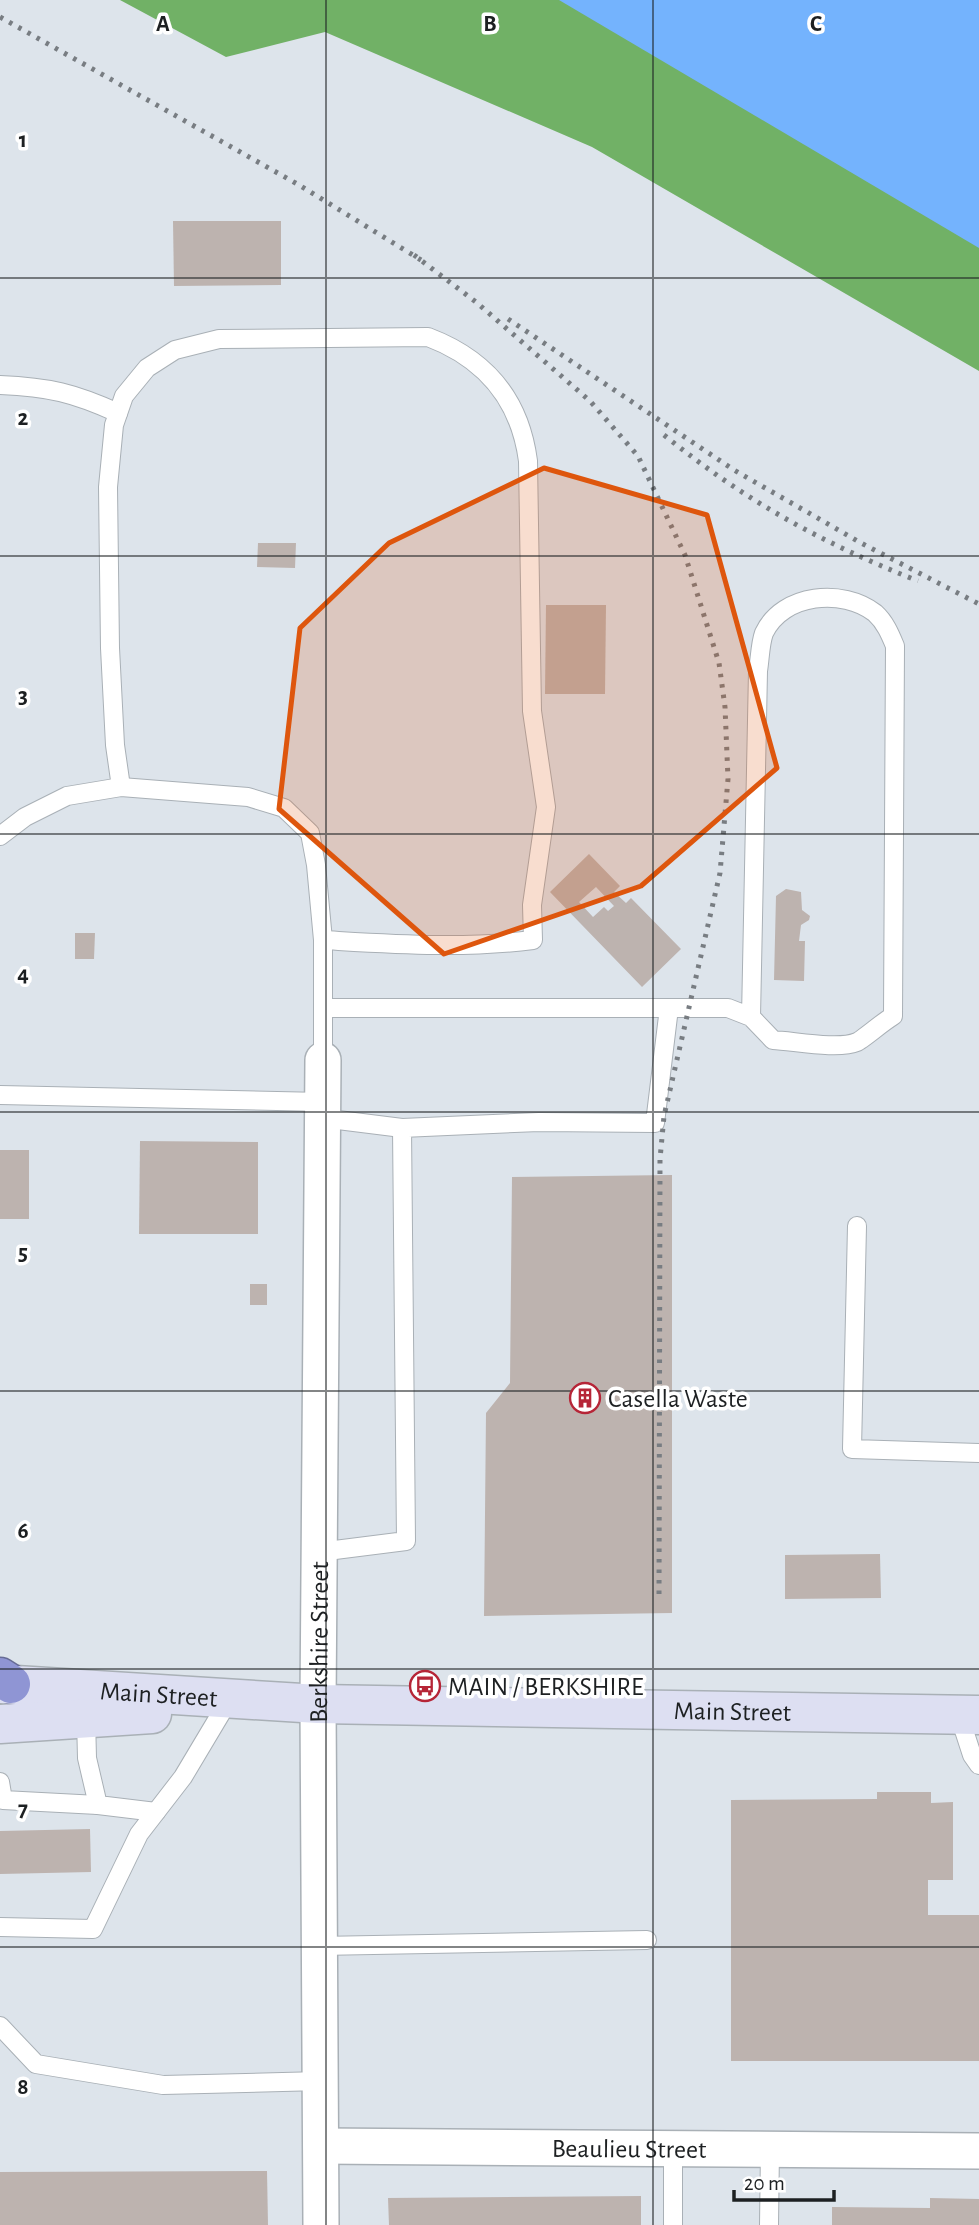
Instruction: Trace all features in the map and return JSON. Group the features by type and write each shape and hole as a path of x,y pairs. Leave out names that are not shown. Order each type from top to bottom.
{"main road":[{"name":"Main Street","path":"4,1682 318,1704 969,1715"},
{"name":"Main Street","path":"0,1724 318,1704"}],"street":[{"name":"Berkshire Street","path":"320,2225 318,1704 323,1060"},
{"name":"Beaulieu Street","path":"321,2146 979,2151"}],"lane":[{"path":"121,787 115,745 110,648 108,488 114,425 124,396 147,368 175,350 219,339 428,337 452,346 501,389 524,430 527,461 532,711 546,807 532,905 533,940 498,945 433,946 323,940"},
{"path":"0,386 46,387 85,398 118,413"},
{"path":"323,1008 728,1008 751,1017 774,1040 827,1044 857,1042 873,1027 893,1016 895,646 888,628 876,614 842,598 825,597 795,604 772,622 764,635 758,671 751,1017"},
{"path":"0,836 25,817 67,796 121,787 248,797 284,808 310,833 323,940 323,1060"},
{"path":"0,1095 322,1110 402,1128 539,1122 655,1123 669,1008"},
{"path":"319,1552 406,1541 402,1128"},
{"path":"857,1226 852,1448 979,1452"},
{"path":"0,1927 93,1929 139,1833 183,1777 223,1710"},
{"path":"969,1715 972,1755 979,1765"},
{"path":"86,1718 87,1758 98,1805"},
{"path":"0,1782 3,1800 98,1805 156,1812"},
{"path":"320,1946 648,1940"},
{"path":"0,2026 36,2064 163,2085 321,2081"},
{"path":"673,2148 673,2225"},
{"path":"769,2225 771,2149"}],"highlighted area":[{"path":"544,468 707,515 777,768 641,886 444,954 279,809 300,628 389,543"}],"green space":[{"path":"120,0 564,0 979,244 979,371 592,147 325,32 226,57"}],"water":[{"path":"559,0 979,0 979,248"}],"building":[{"path":"173,221 281,221 281,285 174,286"},
{"path":"258,543 296,543 295,568 257,567"},
{"path":"546,605 606,605 605,694 545,694"},
{"path":"589,854 620,886 614,892 626,903 631,898 681,949 642,987 550,892","holes":["596,887 614,906 608,911 604,907 593,917 579,902"]},
{"path":"786,889 801,892 802,910 810,916 809,920 801,925 799,941 805,941 804,981 774,980 776,896"},
{"path":"75,933 95,933 94,959 75,959"},
{"path":"140,1141 258,1142 258,1234 139,1234"},
{"path":"0,1150 29,1150 29,1219 0,1219"},
{"name":"Casella Waste","path":"672,1175 672,1613 484,1616 486,1413 510,1383 512,1177"},
{"path":"250,1284 267,1284 267,1305 250,1305"},
{"path":"880,1554 881,1598 785,1599 785,1555"},
{"path":"877,1792 931,1792 931,1803 953,1802 953,1880 928,1880 928,1915 979,1915 979,2061 731,2061 731,1800 877,1799"},
{"path":"90,1829 91,1872 0,1874 0,1831"},
{"path":"267,2171 268,2225 0,2225 0,2172"},
{"path":"641,2196 641,2225 389,2225 388,2198"},
{"path":"930,2198 979,2199 979,2225 832,2225 832,2207 930,2208"}],"railway":[{"path":"0,17 299,185 421,260"},
{"path":"414,255 476,302 590,401 638,456 685,555 719,663 725,707 728,779 720,873 664,1116 660,1159 659,1599"},
{"path":"508,319 734,470 861,543 979,604"},
{"path":"664,435 725,481 785,518 849,551 918,581"}],"place":[{"name":"Casella Waste","path":"585,1398"},
{"name":"MAIN / BERKSHIRE","path":"425,1686"}]}
